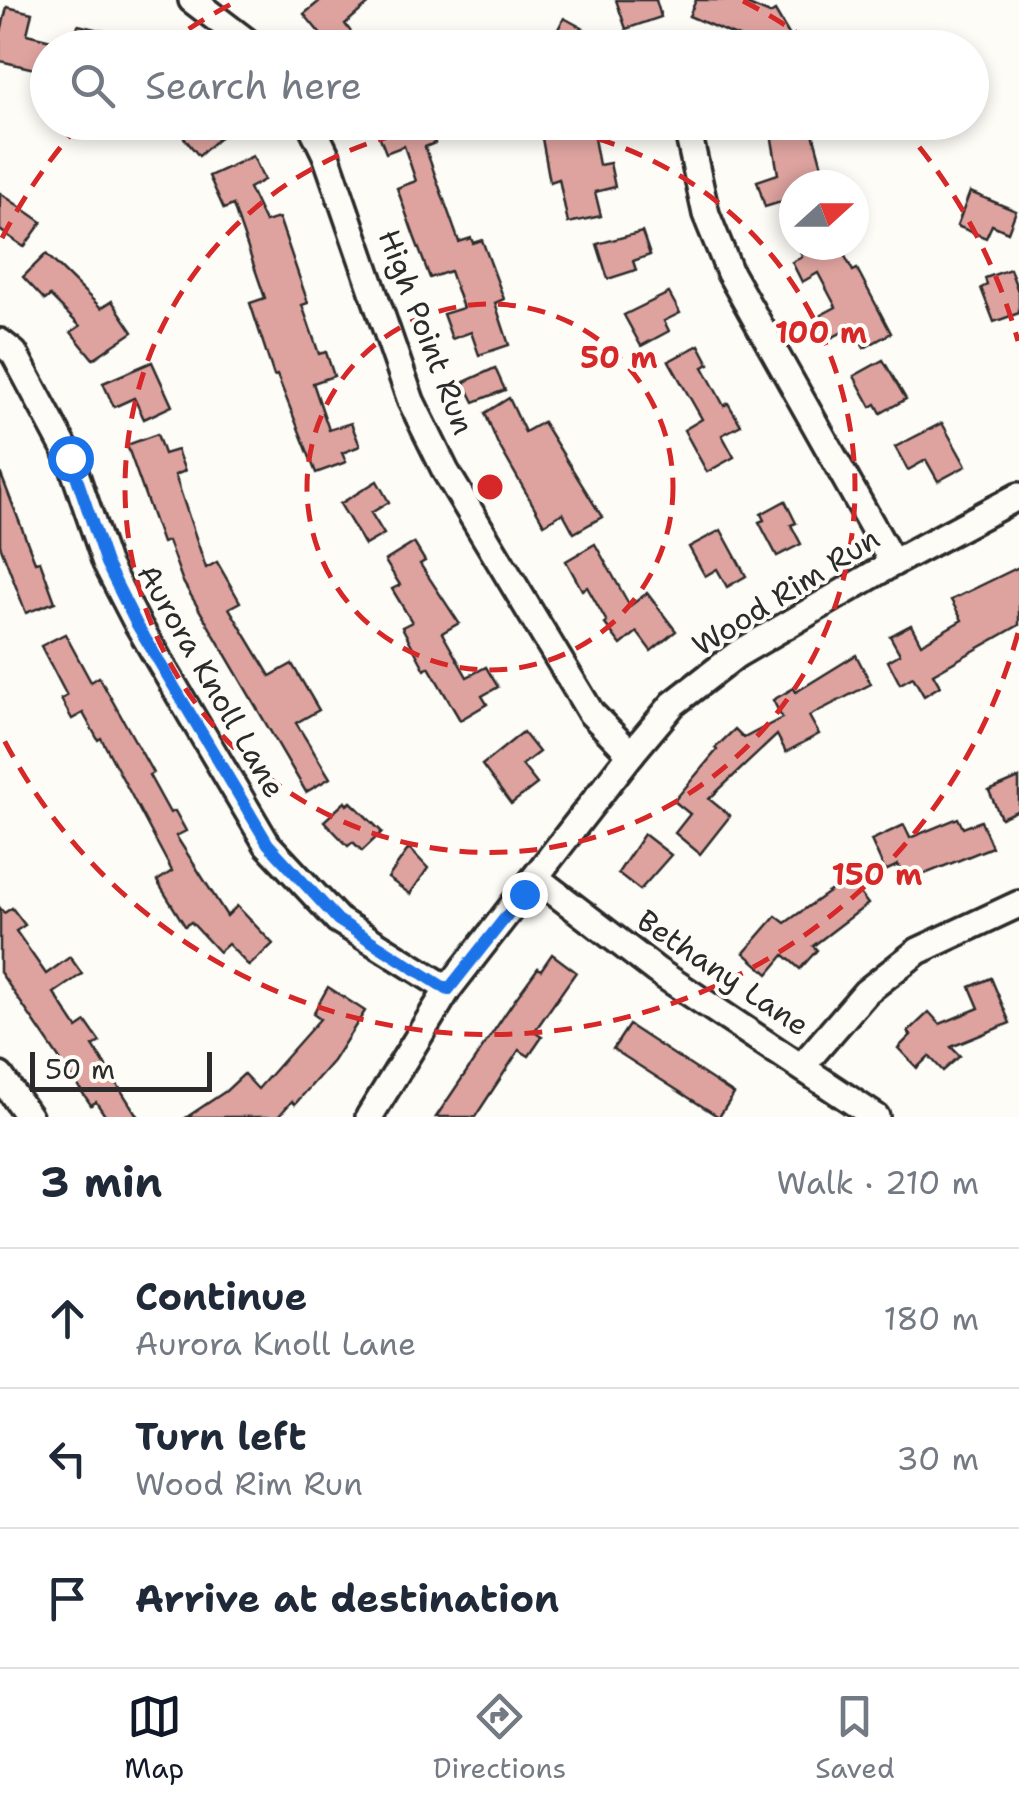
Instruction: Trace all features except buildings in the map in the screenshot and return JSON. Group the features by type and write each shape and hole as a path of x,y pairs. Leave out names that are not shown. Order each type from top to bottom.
{"street":[{"path":"192,0 232,30"},
{"name":"High Point Run","path":"319,140 411,401 446,472 591,713 630,754"},
{"path":"690,140 706,214 730,273 893,563"},
{"name":"Aurora Knoll Lane","path":"0,342 14,352 70,458 106,563 136,623 268,844 338,920 448,990"},
{"name":"Wood Rim Run","path":"369,1117 448,990 673,704 736,655 893,563 1019,496"},
{"name":"Bethany Lane","path":"536,878 657,970 876,1117"},
{"path":"802,1066 866,992 918,952 1019,904"},
{"path":"0,1076 28,1117"}],"route":[{"path":"70,458 106,563 136,623 268,844 338,920 448,990 524,894"}]}
